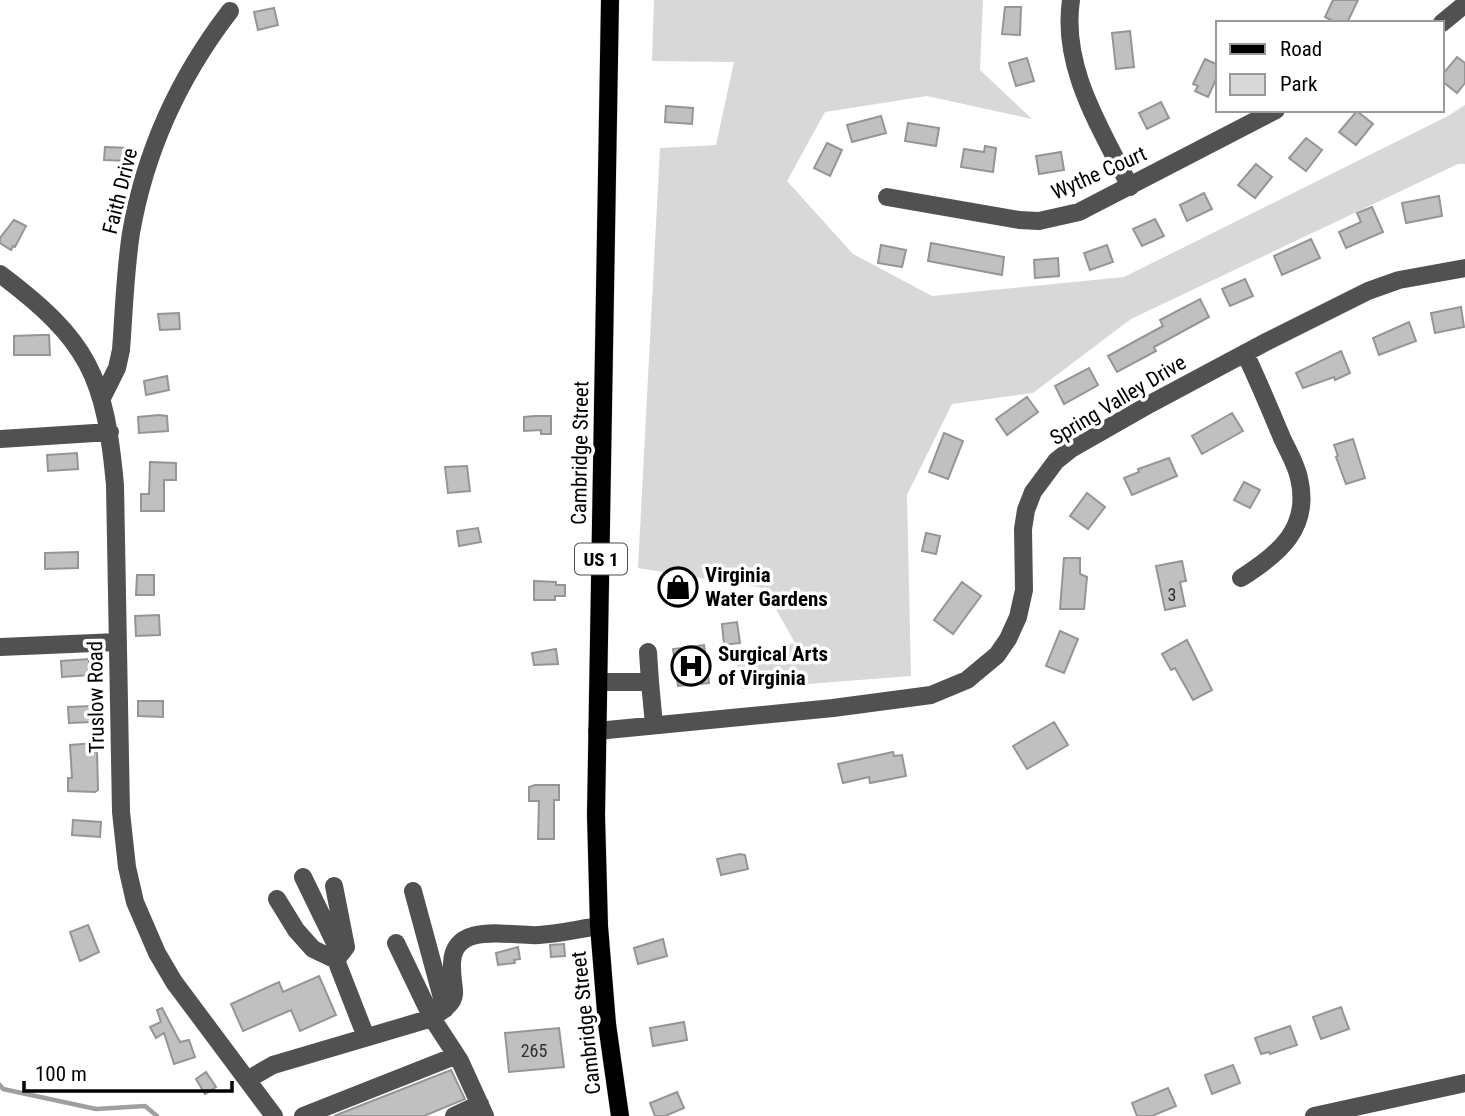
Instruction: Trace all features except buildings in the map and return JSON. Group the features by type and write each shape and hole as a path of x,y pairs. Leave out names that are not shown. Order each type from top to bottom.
{"main road":[{"name":"Cambridge Street","path":"610,0 596,815 598,926 607,1024 620,1116"}],"street":[{"path":"1070,0 1069,37 1075,68 1084,93 1130,187"},
{"path":"1444,21 1465,4"},
{"name":"Faith Drive","path":"102,398 110,386 119,359 131,231 157,141 186,74 230,11"},
{"name":"Wythe Court","path":"887,197 1019,220 1039,220 1079,212 1272,112"},
{"name":"Spring Valley Drive","path":"597,731 833,708 931,695 967,680 997,655 1018,617 1024,590 1023,529 1033,492 1043,476 1071,449 1245,353 1368,291 1410,277 1465,268"},
{"name":"Truslow Road","path":"0,274 40,305 82,353 102,398 110,432 115,485 121,812 127,867 135,902 157,953 174,982 274,1116"},
{"path":"1241,578 1262,565 1289,540 1297,522 1301,499 1298,475 1245,353"},
{"path":"0,439 110,432"},
{"path":"0,647 118,642"},
{"path":"648,652 654,725"},
{"path":"599,682 650,682"},
{"path":"303,877 338,948 336,960 366,1037"},
{"path":"334,886 346,947 336,960"},
{"path":"413,891 438,1014"},
{"path":"277,899 296,930 313,949 336,960"},
{"path":"247,1080 272,1065 438,1014 450,1006 455,994 452,962 455,949 466,938 485,932 539,935 598,926"},
{"path":"396,943 438,1014 455,1056 483,1110 454,1116"},
{"path":"313,1114 455,1056"},
{"path":"1314,1116 1409,1093 1465,1083"}],"green space":[{"path":"654,0 983,0 980,70 1032,119 927,96 825,112 787,181 853,254 932,296 1124,277 1448,116 1465,105 1465,164 1458,164 1131,319 1033,393 952,404 907,495 911,676 742,689 736,660 795,643 764,588 638,568 660,148 716,145 734,62 652,61"}],"waterway":[{"path":"0,1085 3,1089 96,1109 145,1106 157,1116"}],"place":[{"name":"Virginia Water Gardens","path":"678,587"},
{"name":"Surgical Arts of Virginia","path":"691,666"}]}
